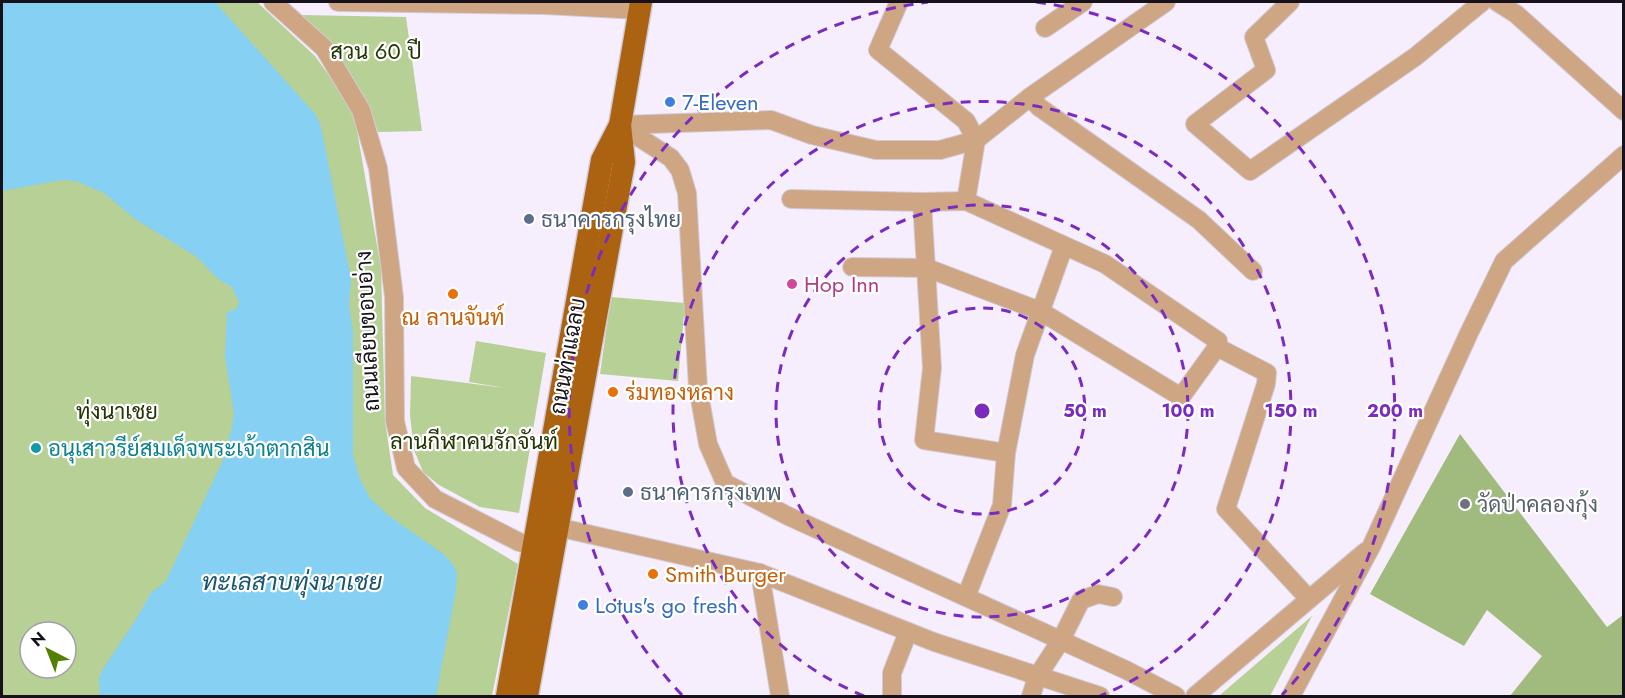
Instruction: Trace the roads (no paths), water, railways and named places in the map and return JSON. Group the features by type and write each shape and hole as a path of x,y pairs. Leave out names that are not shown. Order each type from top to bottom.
{"main road":[{"name":"ถนนท่าแฉลบ","path":"507,696 544,549 557,527 624,162 620,125 640,6"},
{"name":"ถนนท่าแฉลบ","path":"527,696 544,549 602,160 620,125"}],"street":[{"name":"ถนนเลียบขอบอ่าง","path":"273,2 324,48 362,110 378,168 394,297 395,421 406,468 435,499 519,542 544,549"},
{"path":"338,2 640,6"},
{"path":"899,2 878,50 966,122 976,140 966,201"},
{"path":"1046,28 1083,2"},
{"path":"620,125 771,120 812,135 876,150 940,150 976,140 1030,97 1166,2"},
{"path":"1290,2 1254,37 1266,70 1195,124 1250,171 1415,57 1482,2"},
{"path":"1497,2 1516,14 1623,111"},
{"path":"1030,97 1039,107 1199,220 1253,271"},
{"path":"620,125 671,158 680,170 687,193 698,388 708,444 725,483 788,516 1126,670 1176,696"},
{"path":"1291,696 1372,545 1504,261 1623,155"},
{"path":"791,199 966,201 1105,264 1218,341 1217,347 1181,397 1040,311 927,268 852,267"},
{"path":"922,202 932,368 924,440 1006,453"},
{"path":"966,597 1002,505 1006,453 1025,355 1064,246"},
{"path":"1217,347 1267,373 1266,384 1226,509 1309,599"},
{"path":"557,527 760,573 908,632 1037,677 1100,696"},
{"path":"1195,696 1372,545"},
{"path":"760,573 780,696"},
{"path":"1031,696 1037,677 1061,640 1081,600 1098,594 1113,597"},
{"path":"892,696 891,673 908,632"}],"water":[{"name":"ทะเลสาบทุ่งนาเชย","path":"2,2 215,2 316,115 321,127 351,279 349,305 353,332 353,455 360,479 370,498 389,516 442,553 453,564 457,573 456,590 436,696 100,696 99,678 103,669 151,593 166,581 224,458 234,413 225,357 227,313 237,308 239,302 232,287 218,279 197,257 135,219 104,193 76,181 62,180 2,191"}],"place":[{"name":"7-Eleven","path":"670,102"},
{"name":"ธนาคารกรุงไทย","path":"529,219"},
{"name":"Hop Inn","path":"792,284"},
{"name":"ณ ลานจันท์","path":"453,294"},
{"name":"ร่มทองหลาง","path":"613,392"},
{"name":"อนุเสาวรีย์สมเด็จพระเจ้าตากสิน","path":"36,448"},
{"name":"ธนาคารกรุงเทพ","path":"628,492"},
{"name":"วัดป่าคลองกุ้ง","path":"1465,504"},
{"name":"Smith Burger","path":"653,574"},
{"name":"Lotus's go fresh","path":"583,605"}],"park label":[{"name":"สวน 60 ปี","path":"376,51"},
{"name":"ทุ่งนาเชย","path":"117,411"},
{"name":"ลานกีฬาคนรักจันท์","path":"474,441"}]}
